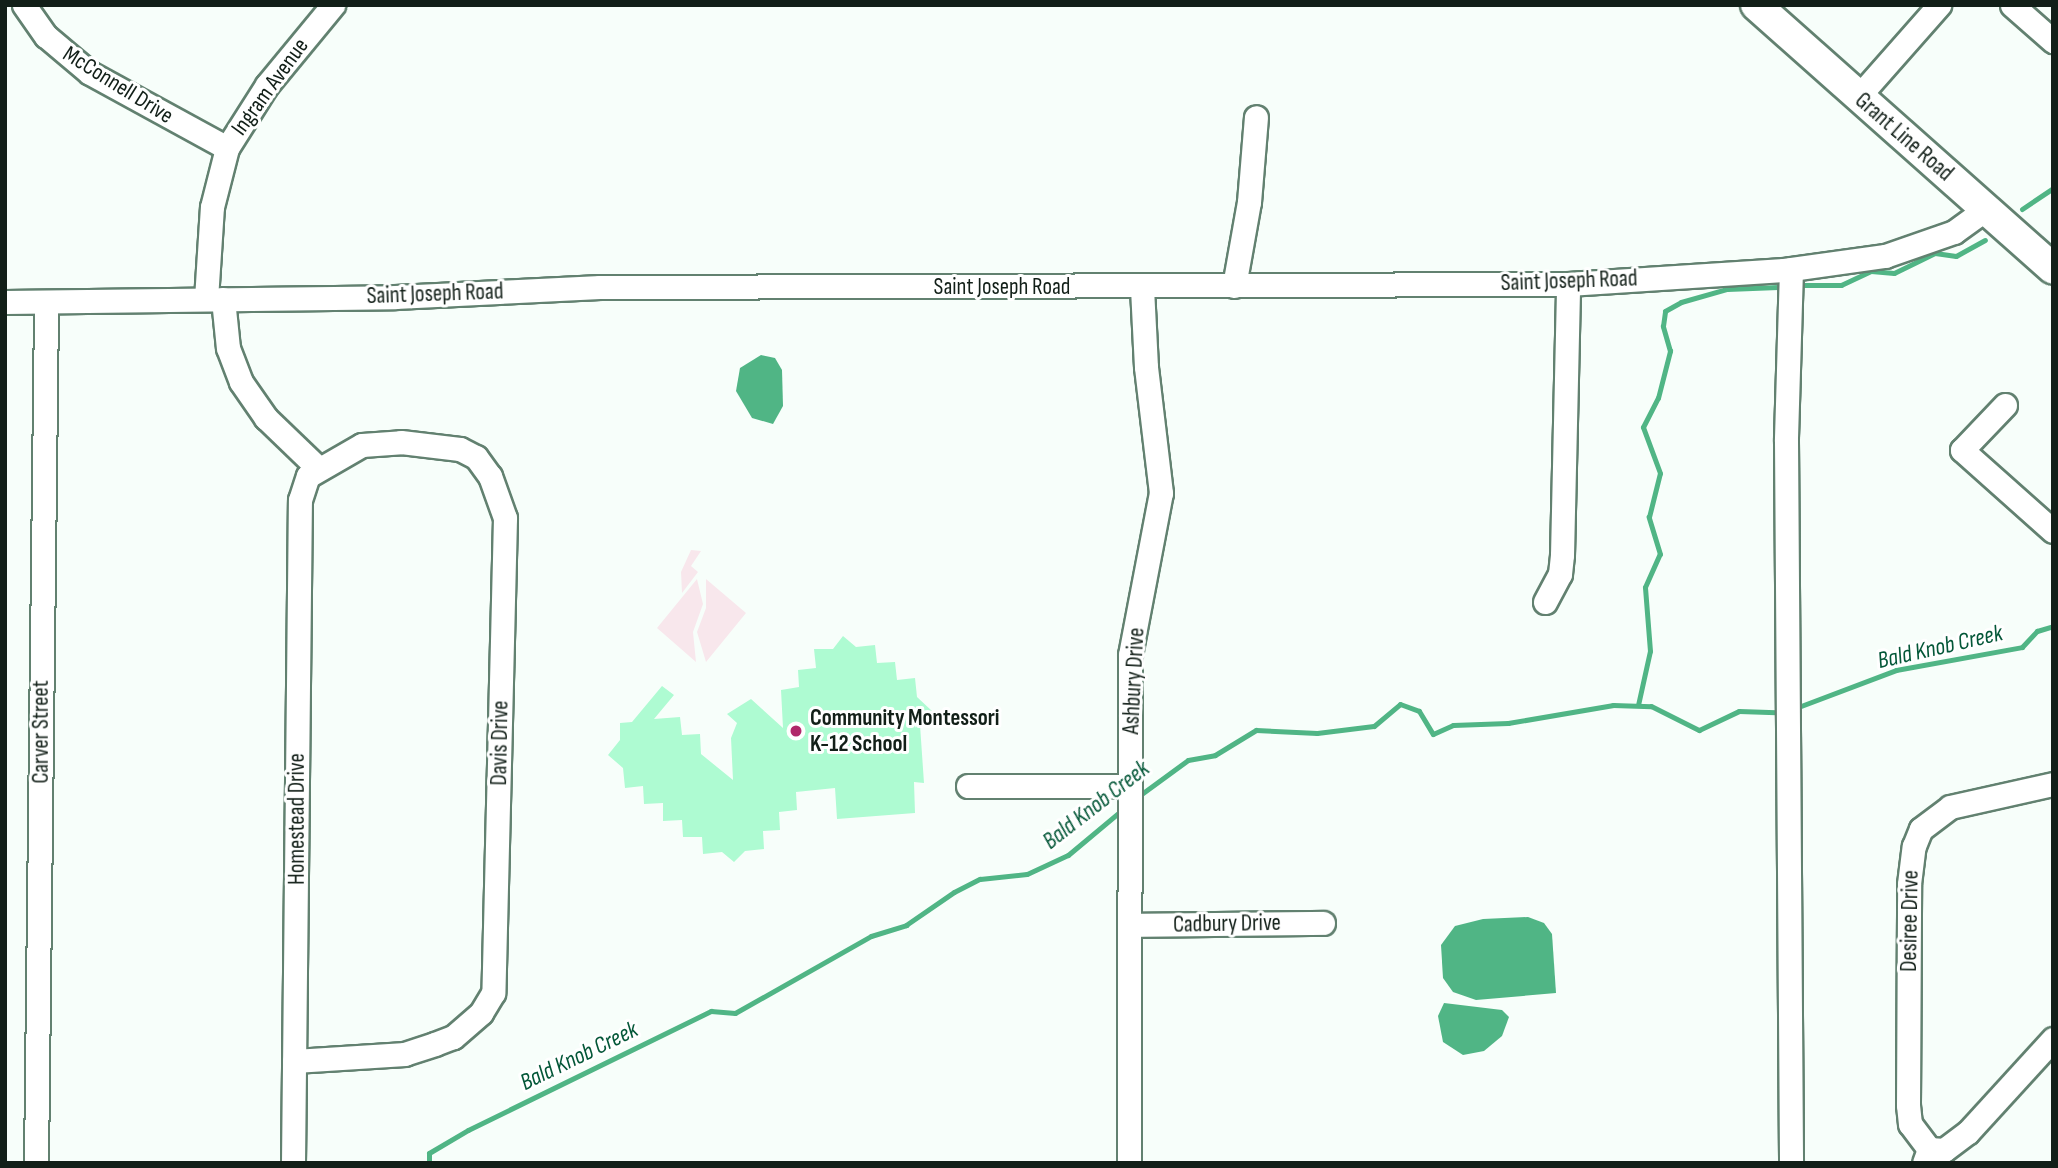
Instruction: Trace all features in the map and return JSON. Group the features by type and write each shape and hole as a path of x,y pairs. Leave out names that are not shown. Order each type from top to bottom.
{"main road":[{"name":"Grant Line Road","path":"1756,5 2053,269"}],"street":[{"name":"McConnell Drive","path":"24,5 46,36 90,73 227,148"},
{"name":"Ingram Avenue","path":"215,299 212,206 227,148 267,85 332,5"},
{"path":"1858,97 1939,5"},
{"path":"2012,5 2053,41"},
{"path":"1234,286 1249,202 1256,117"},
{"name":"Saint Joseph Road","path":"5,302 395,298 600,287 1568,284 1791,269 1885,256 1927,244 1954,232 1986,209"},
{"path":"1791,269 1786,456 1791,1163"},
{"path":"1545,602 1560,574 1562,555 1568,284"},
{"name":"Ashbury Drive","path":"1129,1163 1130,655 1161,494 1143,343 1142,287"},
{"path":"215,299 228,348 241,382 266,418 313,472"},
{"name":"Carver Street","path":"36,1163 46,302"},
{"path":"2005,405 1962,450 2053,531"},
{"name":"Davis Drive","path":"294,1061 405,1054 436,1044 453,1037 481,1013 493,993 505,518 490,476 476,457 460,449 401,442 362,445 313,472"},
{"name":"Homestead Drive","path":"293,1163 299,522 313,472"},
{"name":"Desiree Drive","path":"1926,1156 1917,1138 1908,1105 1909,884 1914,846 1921,829 1950,807 2053,784"},
{"path":"968,786 1130,787"},
{"name":"Cadbury Drive","path":"1130,925 1323,923"},
{"path":"1926,1156 1954,1145 2053,1039"}],"shaded area":[{"path":"761,355 775,358 782,370 783,406 773,424 752,418 736,391 740,368"},
{"path":"691,550 701,551 691,566 698,572 682,593 681,572"},
{"path":"697,579 703,604 693,632 696,662 657,628"},
{"path":"706,579 746,613 706,662 697,632 706,608"},
{"path":"1528,917 1544,923 1552,934 1556,993 1476,1000 1453,992 1443,978 1441,945 1455,926 1483,919"},
{"path":"1444,1003 1502,1010 1509,1017 1502,1036 1484,1051 1463,1055 1443,1042 1438,1016"}],"building":[{"path":"843,636 856,647 875,645 877,663 895,662 897,680 915,678 917,697 932,711 920,725 924,783 914,782 915,813 837,819 835,788 796,792 797,810 779,812 780,830 763,831 764,849 745,851 734,862 722,852 703,854 702,837 683,837 682,820 663,821 663,803 644,804 643,786 625,788 623,768 608,755 620,740 620,723 632,722 662,686 674,695 654,719 680,717 682,735 700,734 701,754 733,780 731,738 737,723 727,714 751,699 783,728 781,690 799,687 798,670 816,668 814,649 833,649"}],"waterway":[{"path":"2022,209 2053,188"},
{"path":"1799,285 1841,285 1871,271 1894,273 1935,253 1956,256 1985,240"},
{"path":"1638,705 1650,651 1645,587 1660,554 1649,517 1660,473 1643,427 1658,398 1670,351 1663,326 1665,311 1681,302 1727,289 1778,287"},
{"name":"Bald Knob Creek","path":"1793,709 1896,670 2022,647 2037,631 2053,626"},
{"name":"Bald Knob Creek","path":"1136,798 1188,760 1215,755 1256,730 1317,733 1374,726 1400,704 1419,711 1433,734 1453,725 1508,723 1613,705 1651,706 1699,730 1739,711 1776,712"},
{"name":"Bald Knob Creek","path":"429,1163 429,1153 468,1130 711,1011 735,1013 871,936 906,925 954,892 980,879 1027,874 1068,855 1123,809"}],"place":[{"name":"Community Montessori K-12 School","path":"796,731"}]}
